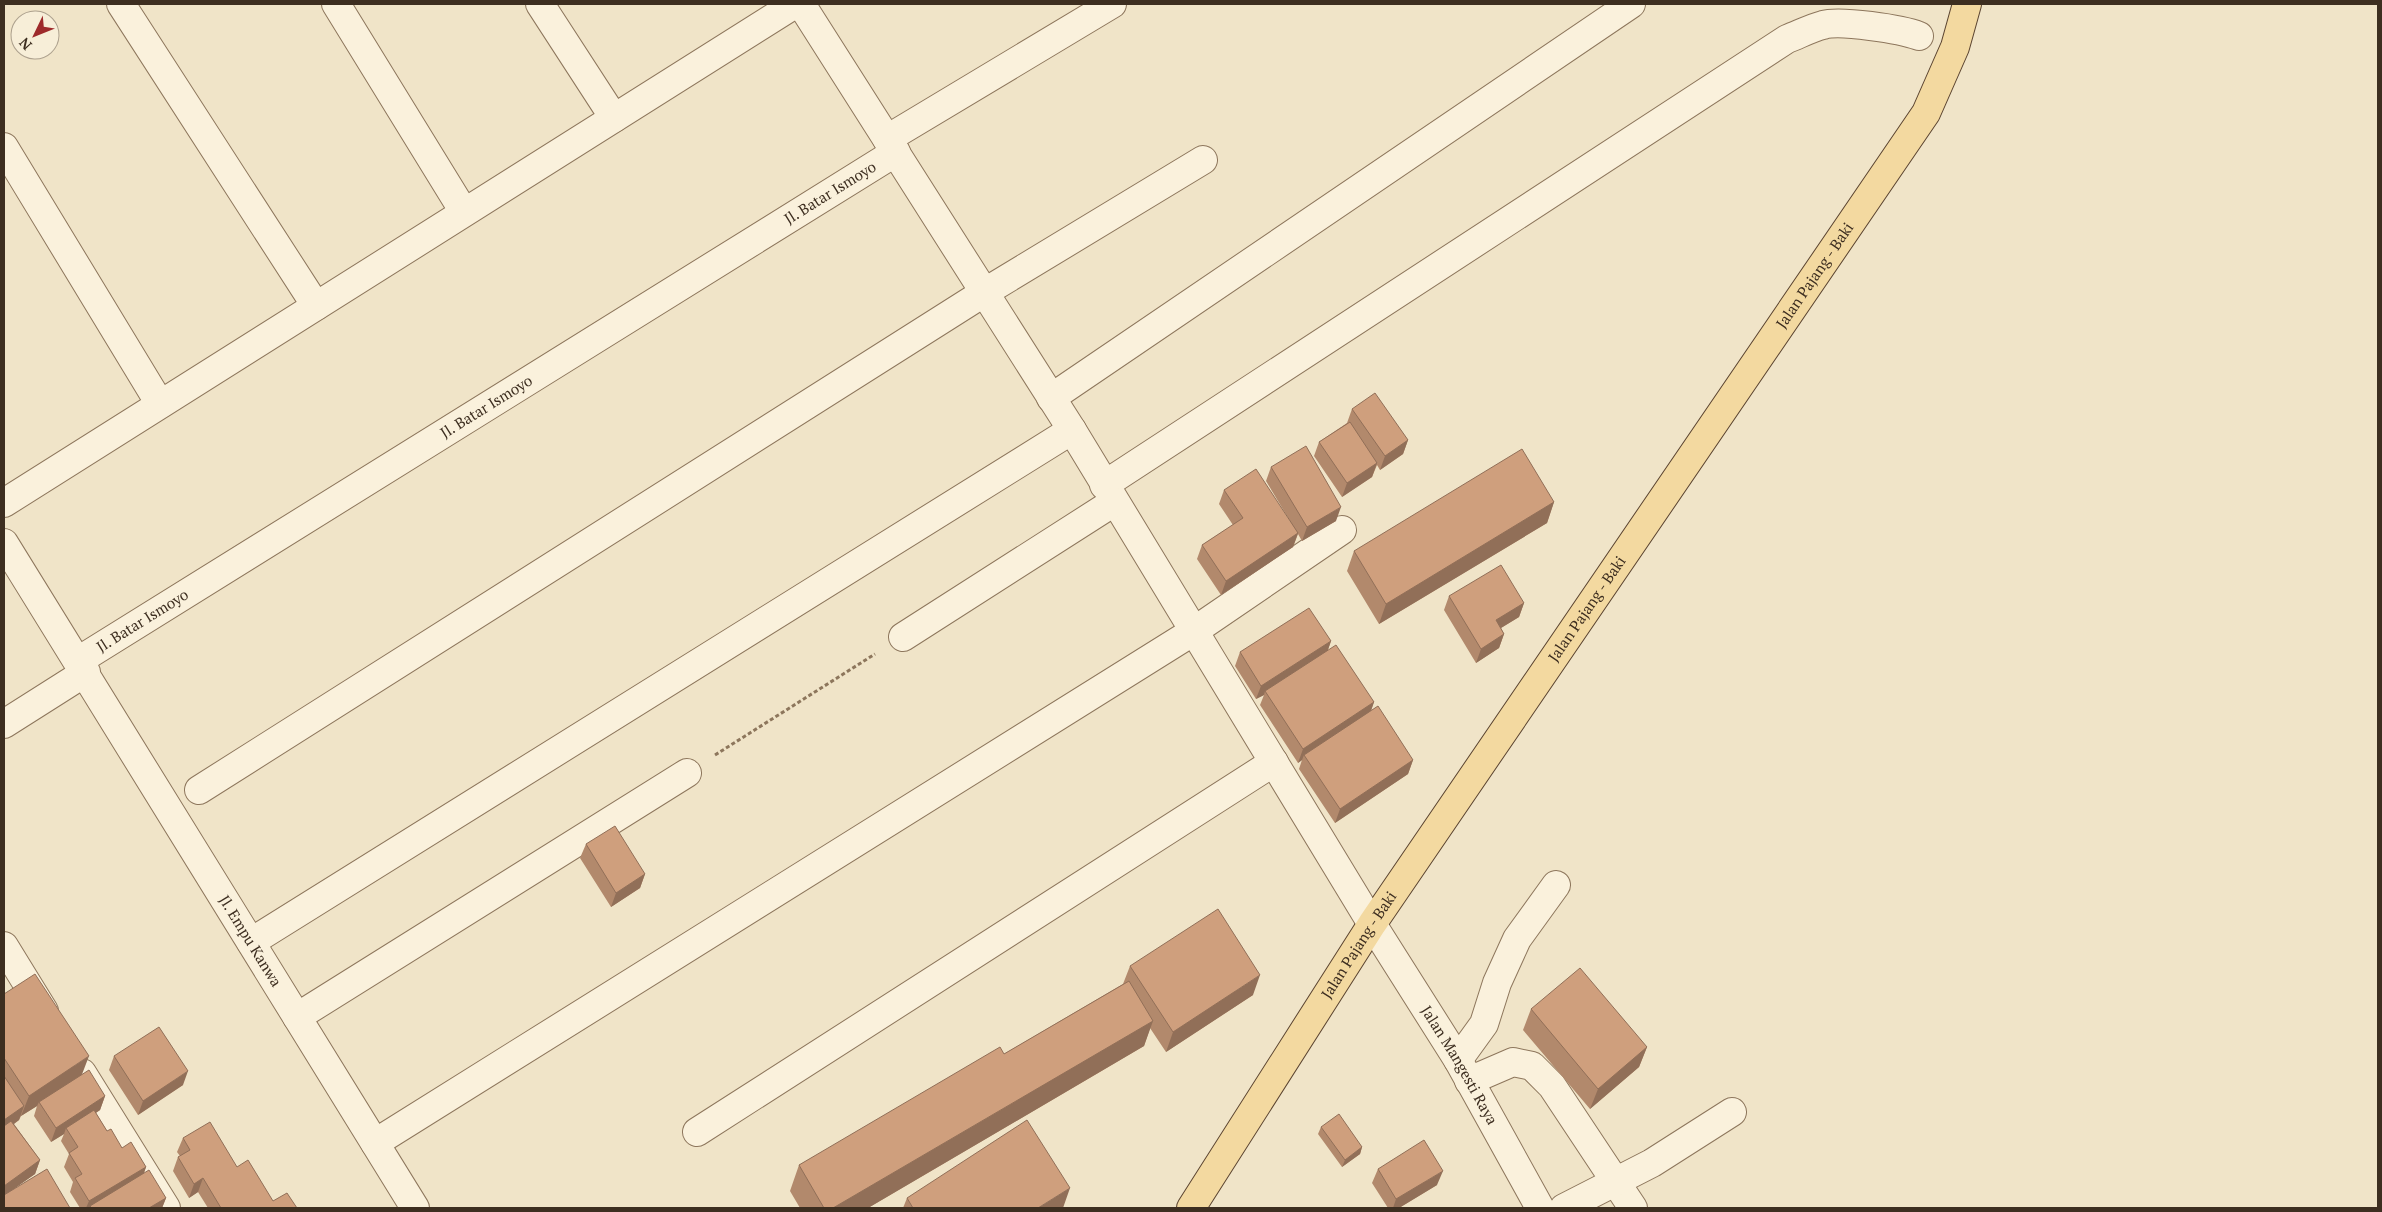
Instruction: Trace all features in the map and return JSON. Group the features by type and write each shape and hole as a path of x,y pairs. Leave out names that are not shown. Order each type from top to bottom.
{"main road":[{"name":"Jalan Pajang - Baki","path":"1191,1208 1372,924 1926,113 1959,34 1968,4"}],"street":[{"path":"121,4 316,306"},
{"path":"336,4 464,212"},
{"path":"540,4 614,118"},
{"path":"4,503 795,4"},
{"name":"Jalan Mangesti Raya","path":"801,4 1072,430 1372,924 1463,1070 1540,1208"},
{"name":"Jl. Batar Ismoyo","path":"4,724 82,666 1112,4"},
{"path":"1051,398 1631,4"},
{"path":"903,636 1109,493 1787,39 1824,24 1870,26 1908,32 1919,36"},
{"path":"4,147 160,404"},
{"path":"199,790 985,292 1203,160"},
{"path":"251,942 1072,430"},
{"path":"375,1143 1194,632 1342,530"},
{"name":"Jl. Empu Kanwa","path":"4,542 415,1208"},
{"path":"697,1132 1274,762"},
{"path":"298,1017 687,773"},
{"path":"1463,1070 1484,1024 1497,983 1517,939 1556,885"},
{"path":"4,946 166,1208"},
{"path":"1463,1070 1513,1062 1532,1066 1552,1086 1634,1208"},
{"path":"1564,1208 1652,1163 1732,1112"}],"path":[{"path":"687,773 903,636"}],"building":[{"path":"1375,393 1408,440 1385,456 1352,409"},
{"path":"1350,422 1377,463 1347,483 1319,442"},
{"path":"1306,446 1341,507 1307,527 1271,467"},
{"path":"1522,449 1554,502 1386,604 1354,551"},
{"path":"1256,469 1298,533 1226,581 1202,545 1243,518 1224,490"},
{"path":"1501,565 1524,603 1496,620 1504,634 1481,649 1449,596"},
{"path":"1309,608 1331,641 1261,686 1240,652"},
{"path":"1336,645 1374,702 1303,749 1265,691"},
{"path":"1378,706 1413,760 1340,809 1304,755"},
{"path":"615,826 645,874 616,893 586,844"},
{"path":"1218,909 1260,975 1173,1032 1130,966"},
{"path":"1580,968 1647,1047 1598,1089 1531,1009"},
{"path":"35,974 89,1056 29,1096 4,1058 4,994"},
{"path":"1129,981 1153,1021 833,1208 824,1208 799,1165 1000,1047 1004,1054"},
{"path":"159,1027 188,1071 143,1101 114,1056"},
{"path":"89,1070 105,1096 56,1128 39,1102"},
{"path":"4,1076 24,1106 4,1120"},
{"path":"94,1110 107,1131 111,1129 122,1148 131,1142 146,1167 89,1201 75,1178 82,1174 69,1153 78,1147 66,1128"},
{"path":"1339,1114 1362,1147 1345,1160 1321,1127"},
{"path":"1027,1120 1070,1188 1038,1208 913,1208 907,1198"},
{"path":"11,1121 40,1160 4,1186 4,1126"},
{"path":"210,1122 237,1167 248,1160 273,1201 287,1193 297,1208 221,1208 203,1178 194,1184 178,1157 190,1150 183,1138"},
{"path":"1424,1140 1443,1171 1396,1199 1378,1169"},
{"path":"47,1169 70,1208 4,1208 4,1195"},
{"path":"149,1170 166,1198 149,1208 92,1208 90,1206"}]}
